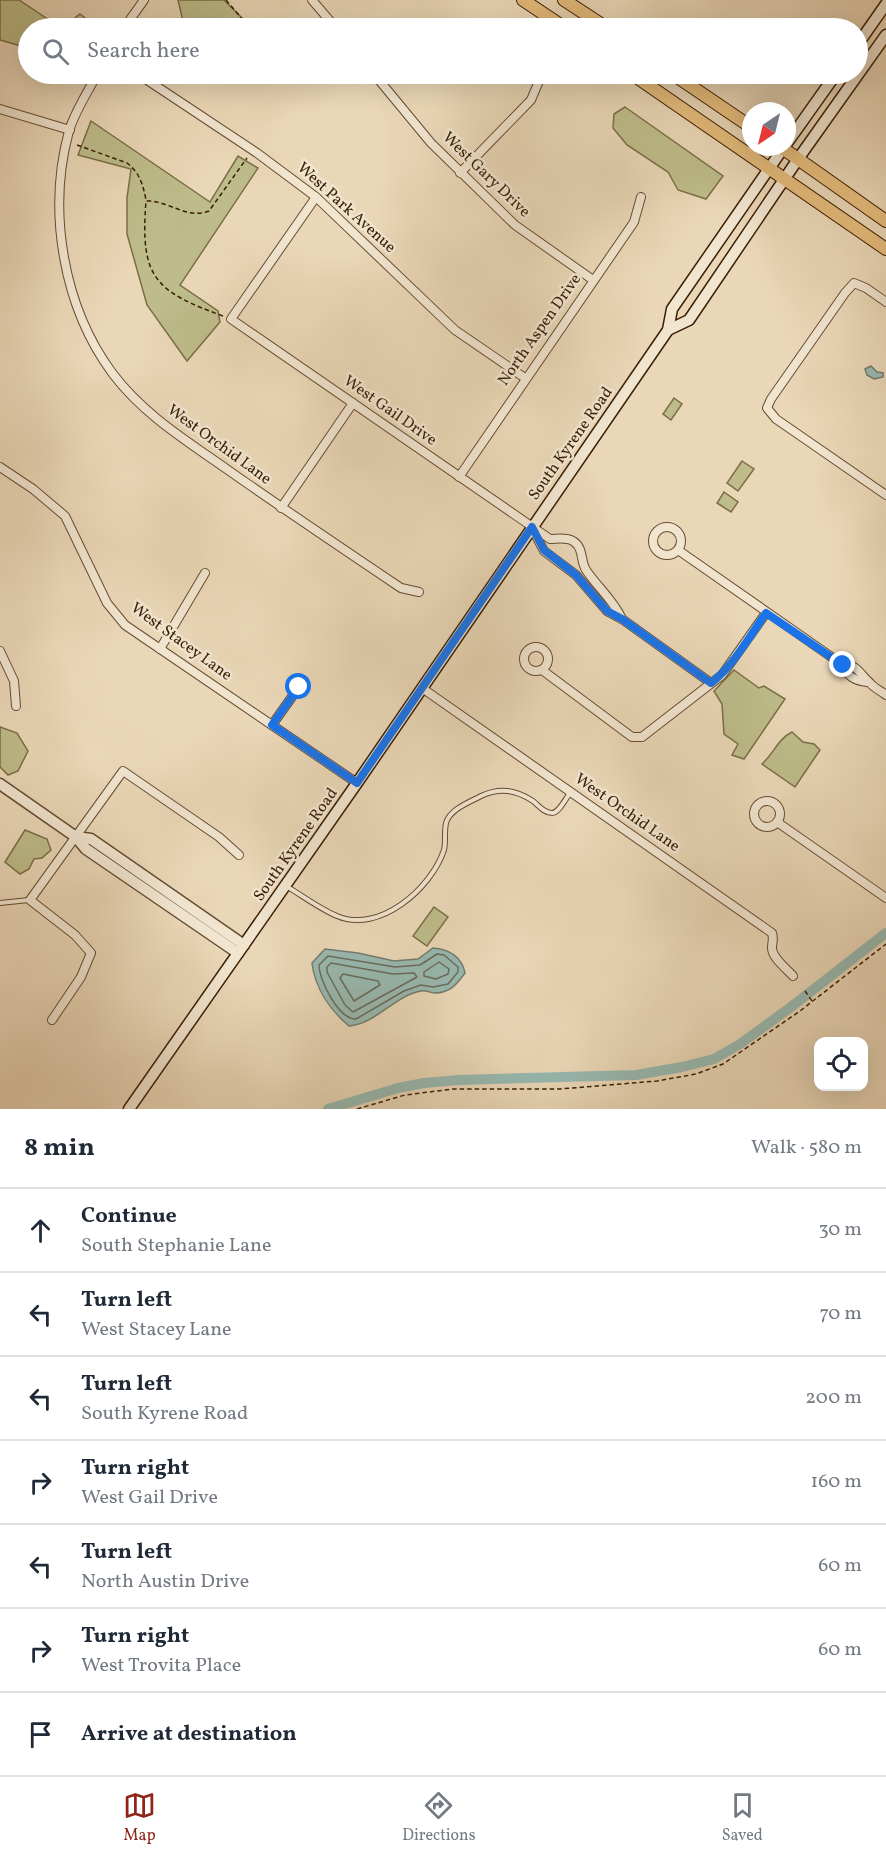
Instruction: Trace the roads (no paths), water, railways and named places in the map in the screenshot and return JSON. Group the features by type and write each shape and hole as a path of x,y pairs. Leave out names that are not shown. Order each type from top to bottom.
{"main road":[{"path":"523,0 550,18"},
{"path":"564,0 591,18"},
{"path":"868,30 886,4"},
{"name":"South Kyrene Road","path":"868,60 886,35"},
{"path":"647,84 886,249"},
{"path":"688,84 742,121"},
{"name":"South Kyrene Road","path":"796,129 829,84"},
{"name":"South Kyrene Road","path":"668,330 689,320 851,84"},
{"name":"South Kyrene Road","path":"129,1109 357,783 668,330 672,309 777,156"},
{"path":"795,156 886,221"},
{"path":"0,784 76,837 86,849 151,887 241,949"}],"street":[{"path":"312,0 327,18"},
{"path":"131,18 142,1"},
{"name":"West Orchid Lane","path":"92,84 70,130 59,192 66,270 76,306 113,374 159,422 281,508 401,588 420,592"},
{"name":"West Park Avenue","path":"153,84 252,149 316,197 455,330 525,378"},
{"name":"West Gary Drive","path":"382,84 431,143 515,225 593,280"},
{"path":"460,173 531,100 538,84"},
{"path":"0,109 70,130"},
{"name":"West Gail Drive","path":"316,197 231,319 550,540 562,538 572,541 580,548 585,568 611,599 622,619"},
{"name":"North Aspen Drive","path":"459,477 633,222 641,197"},
{"path":"886,302 866,288 854,283 771,399 767,408 776,418 886,495"},
{"path":"281,508 353,403"},
{"name":"West Stacey Lane","path":"0,467 33,489 65,516 107,603 125,625 357,783"},
{"name":"West Gail Drive","path":"532,527 544,550 576,575 607,611 622,619 711,683"},
{"path":"678,550 843,665 851,665 863,674 867,682 886,695"},
{"path":"160,649 205,573"},
{"path":"542,670 633,737 642,737 722,675 766,613"},
{"path":"0,651 14,681 16,706"},
{"path":"272,725 299,687"},
{"name":"West Orchid Lane","path":"422,688 772,933 774,937 772,950 793,976"},
{"path":"52,1020 81,977 92,953 75,935 30,900 123,771 219,837 239,855"},
{"path":"777,822 886,898"}],"lane":[{"path":"576,575 585,568"},
{"path":"286,885 338,917 362,921 376,918 403,904 425,882 444,850 446,824 456,810 497,790 519,794 544,811 552,813 557,811 570,792"},
{"path":"0,903 30,900"}],"water":[{"path":"871,366 877,372 883,373 883,377 874,379 867,375 865,369"},
{"path":"433,948 449,952 461,962 465,973 456,984 440,993 423,991 411,994 368,1020 349,1026 324,998 316,981 312,963 325,949 394,961 418,959"}],"waterway":[{"path":"328,1109 398,1088 424,1083 636,1075 714,1059 740,1044 791,1007 886,933"}]}
